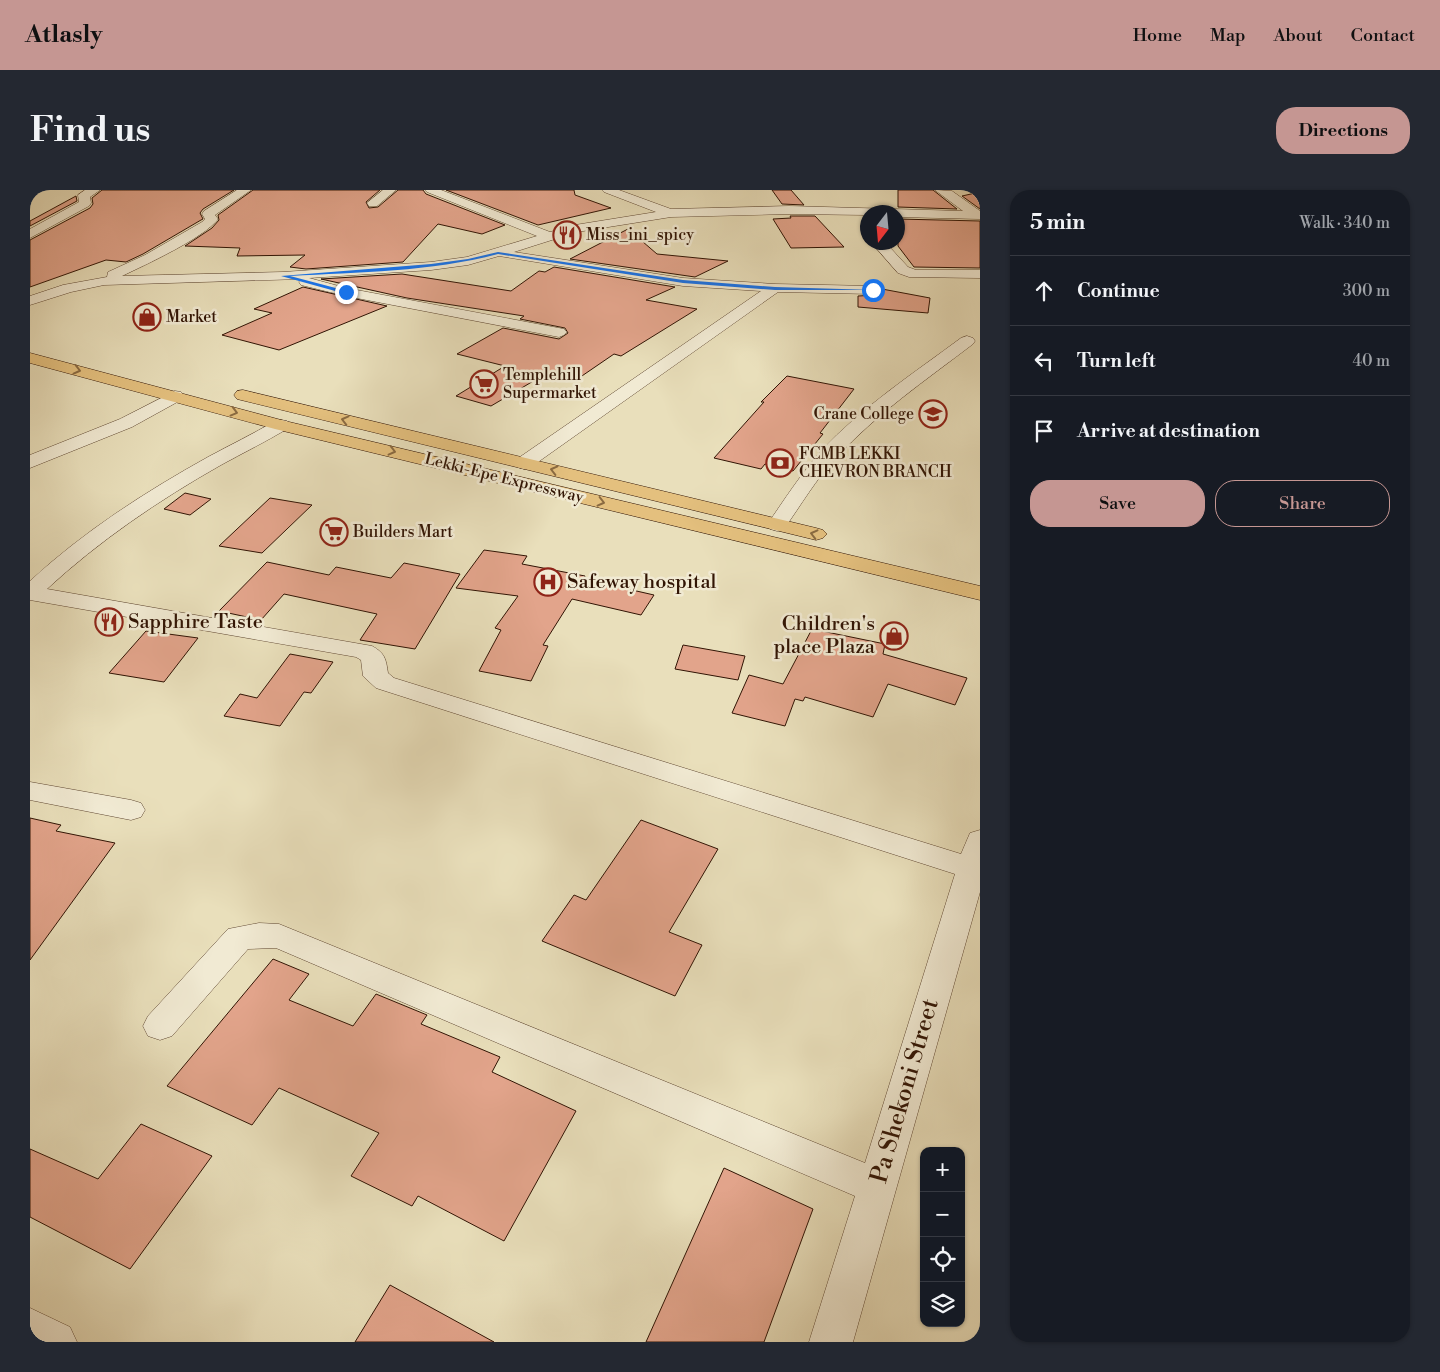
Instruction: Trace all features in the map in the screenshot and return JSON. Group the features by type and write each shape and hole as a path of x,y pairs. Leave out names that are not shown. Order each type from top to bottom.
{"highway":[{"name":"Lekki-Epe Expressway","path":"30,344 835,539"},
{"name":"Lekki-Epe Expressway","path":"30,358 281,425 980,593"}],"street":[{"path":"30,234 85,203 84,195 94,190"},
{"path":"104,281 118,272 150,258 206,225 212,219 208,214 245,190"},
{"path":"373,203 390,190"},
{"path":"431,190 548,236"},
{"path":"608,190 671,213"},
{"path":"944,191 962,190"},
{"path":"944,191 977,215"},
{"path":"30,301 68,288 104,281 283,276 431,266 468,261 548,236 600,224 671,213 789,210 860,212"},
{"path":"847,212 860,225"},
{"path":"905,212 977,215"},
{"path":"884,250 903,270 914,274 980,274"},
{"path":"498,253 644,277 775,288 873,290"},
{"path":"283,276 346,292 559,332"},
{"path":"524,463 775,288"},
{"path":"777,524 830,453 887,402 967,341"},
{"path":"30,462 135,419 175,396"},
{"path":"30,593 49,575 137,509 206,466 281,425"},
{"path":"30,593 363,651 373,656 376,676 385,683 406,691 977,859"},
{"path":"30,791 131,810"},
{"name":"Pa Shekoni Street","path":"831,1342 977,859"},
{"path":"160,1026 240,938 259,935 279,936 877,1187"},
{"path":"30,1330 54,1342"}],"building":[{"path":"102,190 234,190 203,209 200,213 203,219 143,254 126,262 106,260 30,287 30,240 90,208 93,204 92,198"},
{"path":"253,190 380,190 366,202 369,208 378,207 398,190 423,190 426,194 505,225 482,234 438,224 403,262 306,269 290,267 305,255 237,256 240,248 185,246 212,228 219,220 218,215"},
{"path":"446,190 574,190 575,195 611,208 538,225"},
{"path":"772,190 791,190 804,205 782,204"},
{"path":"898,190 933,190 957,209 905,207 905,205 898,205"},
{"path":"980,192 980,209 962,196"},
{"path":"76,196 77,201 30,226 30,221"},
{"path":"790,216 815,216 844,247 791,248 773,219 791,218"},
{"path":"905,219 980,221 980,268 914,267 901,250 905,250"},
{"path":"628,229 657,254 728,261 695,277 570,259"},
{"path":"554,267 675,287 646,300 697,309 621,356 614,354 576,380 547,373 491,406 456,396 505,366 457,354 503,328 559,339 568,333 565,328 520,319 524,316 407,298 321,279 402,274 511,291 539,271 545,272"},
{"path":"303,287 387,306 279,350 222,335 272,313 254,309"},
{"path":"882,289 930,298 928,313 858,307 858,296 878,295"},
{"path":"787,376 854,389 820,433 823,434 793,471 765,464 761,469 714,458 764,402 761,402"},
{"path":"185,493 211,499 190,515 164,509"},
{"path":"270,498 312,505 262,553 219,546"},
{"path":"484,550 527,556 522,564 585,576 584,579 654,595 641,615 572,599 543,645 548,646 531,681 479,671 501,630 495,628 518,596 456,588"},
{"path":"267,562 329,575 336,567 391,578 404,563 460,574 415,649 360,640 377,614 284,594 261,620 219,611"},
{"path":"812,629 885,644 883,654 967,678 955,705 888,684 873,717 805,697 803,701 795,699 785,726 732,713 749,675 783,684"},
{"path":"146,631 198,638 164,682 109,673"},
{"path":"683,645 745,656 738,680 675,669"},
{"path":"290,654 333,662 311,693 304,692 280,726 224,716 240,694 257,698"},
{"path":"30,818 61,825 56,831 115,843 30,960"},
{"path":"641,820 718,849 669,932 702,945 675,996 542,941 574,895 586,900"},
{"path":"273,959 309,974 289,1000 353,1026 376,994 427,1015 421,1024 500,1057 492,1072 576,1111 504,1241 418,1196 412,1206 351,1176 379,1133 279,1088 252,1125 167,1086"},
{"path":"141,1124 212,1156 130,1269 30,1217 30,1149 98,1179"},
{"path":"724,1168 813,1209 764,1342 646,1342"},
{"path":"390,1285 494,1342 355,1342"}],"place":[{"name":"Miss_ini_spicy","path":"567,235"},
{"name":"Market","path":"147,317"},
{"name":"Templehill Supermarket","path":"484,384"},
{"name":"Crane College","path":"933,414"},
{"name":"FCMB LEKKI CHEVRON BRANCH","path":"780,463"},
{"name":"Builders Mart","path":"334,532"},
{"name":"Safeway hospital","path":"548,582"},
{"name":"Sapphire Taste","path":"109,622"},
{"name":"Children's place Plaza","path":"894,636"}],"route":[{"path":"346,292 283,276 431,266 468,261 498,253 683,282 775,288 873,290"}]}
